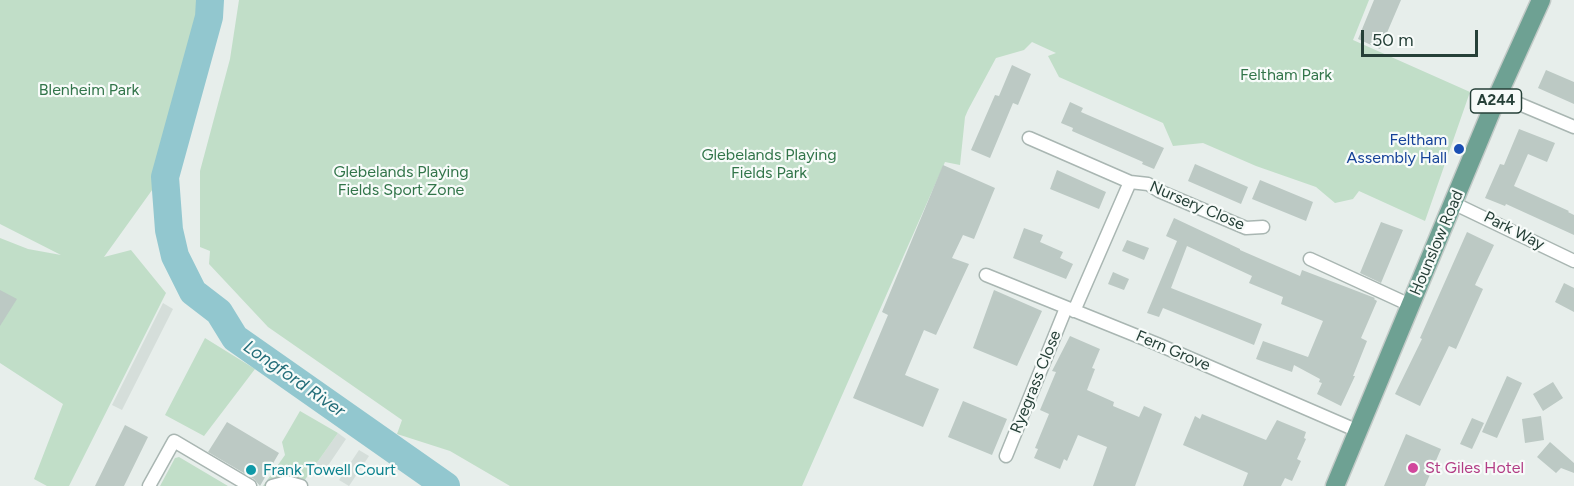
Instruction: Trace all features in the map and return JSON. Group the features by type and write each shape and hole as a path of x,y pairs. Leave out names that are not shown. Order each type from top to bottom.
{"main road":[{"name":"Hounslow Road","path":"1335,486 1540,0"}],"street":[{"path":"1498,95 1574,127"},
{"name":"Nursery Close","path":"1029,138 1130,182 1148,184 1246,228 1263,227"},
{"name":"Nursery Close","path":"1070,309 1130,182"},
{"name":"Park Way","path":"1453,202 1574,261"},
{"path":"1310,259 1410,305"},
{"name":"Fern Grove","path":"986,275 1158,344 1358,431"},
{"name":"Ryegrass Close","path":"1006,456 1070,309"},
{"path":"149,486 174,441 250,486"},
{"path":"272,486 287,482 301,486"}],"shaded area":[{"path":"163,303 173,309 122,410 112,405"},
{"path":"338,433 346,439 325,470 316,464"},
{"path":"359,450 369,456 349,486 339,480"}],"green space":[{"name":"Blenheim Park","path":"0,0 197,0 197,16 160,179 104,257 131,250 166,293 69,486 47,486 34,479 63,404 0,363 0,238 28,249 61,255 0,224"},
{"path":"239,0 1369,0 1353,40 1470,92 1425,221 1359,191 1353,199 1335,203 1316,187 1256,166 1203,143 1173,146 1163,123 1059,77 1048,56 1056,53 1032,42 1024,50 996,58 968,110 965,117 960,165 945,162 802,486 510,486 450,451 397,434 402,420 268,327 209,264 210,251 200,247 200,171 230,59"},
{"path":"205,338 255,369 204,436 165,415"},
{"path":"300,411 338,433 304,481 279,486 263,486 285,455 282,442"},
{"path":"179,457 228,486 160,486 175,458"}],"building":[{"path":"1374,0 1401,0 1380,49 1358,39"},
{"path":"1012,65 1031,74 1018,105 1013,103 990,158 971,150 995,95 999,96"},
{"path":"1546,70 1574,82 1574,104 1538,88"},
{"path":"1070,102 1083,108 1081,112 1164,148 1154,169 1072,131 1073,128 1061,123"},
{"path":"1519,129 1555,143 1547,162 1528,154 1514,186 1574,215 1574,235 1506,204 1505,206 1485,198 1500,164 1504,165"},
{"path":"1195,164 1248,187 1241,204 1188,181"},
{"path":"943,165 995,188 974,239 963,235 952,258 969,264 936,335 924,330 905,375 939,389 923,427 853,398 888,315 882,312"},
{"path":"1057,170 1106,192 1099,209 1050,189"},
{"path":"1260,180 1313,202 1306,221 1252,199"},
{"path":"1174,218 1300,276 1302,270 1375,298 1377,301 1361,338 1367,341 1353,376 1355,376 1341,406 1317,394 1322,383 1319,382 1320,379 1294,365 1292,372 1256,359 1263,341 1308,357 1323,321 1281,304 1283,297 1249,283 1252,276 1187,246 1171,288 1262,324 1254,345 1163,308 1159,317 1147,313 1177,241 1166,236"},
{"path":"1381,222 1403,230 1381,283 1360,273"},
{"path":"1024,228 1043,235 1040,242 1063,252 1060,258 1073,264 1066,279 1013,258"},
{"path":"1467,232 1494,245 1475,285 1483,289 1456,349 1449,346 1420,406 1395,394 1422,339 1420,338"},
{"path":"1127,240 1149,248 1144,260 1122,251"},
{"path":"1113,272 1129,279 1124,290 1108,284"},
{"path":"1564,283 1574,288 1574,312 1555,302"},
{"path":"0,290 17,299 0,326"},
{"path":"994,290 1042,311 1017,366 973,348"},
{"path":"1070,336 1100,349 1092,368 1095,369 1087,390 1114,402 1113,406 1139,417 1144,406 1162,414 1135,486 1093,486 1107,447 1078,435 1067,461 1064,459 1060,469 1034,458 1038,449 1035,448 1049,414 1040,410 1056,372 1052,371"},
{"path":"1507,376 1522,383 1497,438 1482,432"},
{"path":"1553,382 1563,398 1543,411 1533,394"},
{"path":"963,401 1007,419 992,455 948,437"},
{"path":"1202,414 1266,440 1277,420 1306,432 1304,438 1306,439 1297,459 1301,461 1292,481 1285,478 1281,486 1243,486 1248,473 1183,445 1195,416 1200,419"},
{"path":"1541,416 1544,440 1525,443 1522,419"},
{"path":"1472,418 1484,423 1472,449 1460,444"},
{"name":"Frank Towell Court","path":"227,422 279,453 260,486 254,479 208,452"},
{"path":"125,425 148,437 124,486 95,486"},
{"name":"St Giles Hotel","path":"1406,434 1441,449 1425,486 1384,486"},
{"path":"1550,442 1574,463 1574,473 1561,468 1556,473 1537,457"}],"waterway":[{"name":"Longford River","path":"210,0 209,17 165,177 169,230 175,256 193,292 219,312 235,338 446,486"}],"place":[{"name":"Feltham Assembly Hall","path":"1459,149"},
{"name":"St Giles Hotel","path":"1413,468"},
{"name":"Frank Towell Court","path":"251,470"}],"park label":[{"name":"Feltham Park","path":"1286,75"},
{"name":"Glebelands Playing Fields Park","path":"769,164"},
{"name":"Glebelands Playing Fields Sport Zone","path":"401,181"}]}
